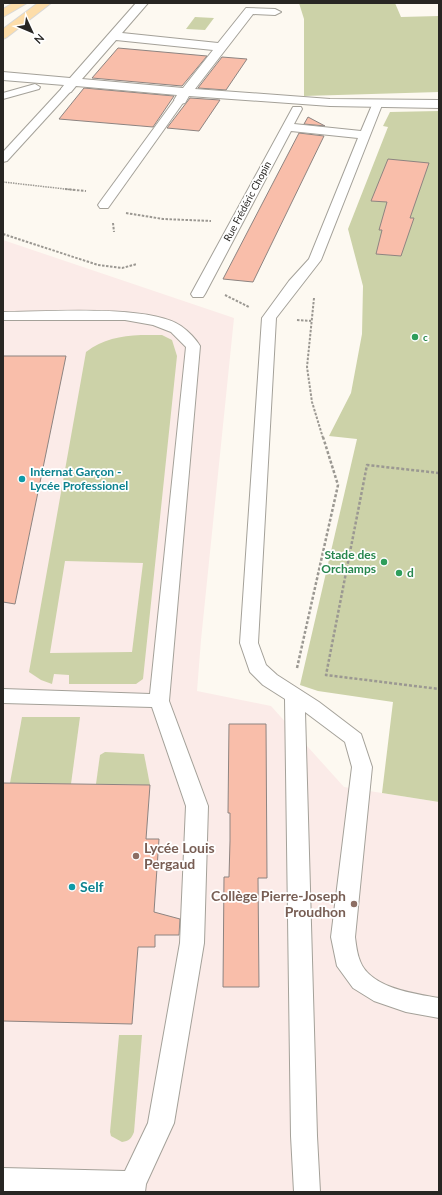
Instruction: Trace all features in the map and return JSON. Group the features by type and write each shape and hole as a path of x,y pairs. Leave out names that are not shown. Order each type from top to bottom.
{"main road":[{"path":"3,14 21,3"},
{"path":"3,35 45,3"}],"street":[{"path":"3,84 35,87 69,85 142,3"},
{"path":"183,96 250,10 275,12"},
{"path":"113,36 221,47"},
{"path":"3,76 69,85 340,110 377,105 439,104"}],"lane":[{"path":"3,159 69,85"},
{"path":"3,96 35,87"},
{"path":"104,205 183,96"},
{"name":"Rue Frédéric Chopin","path":"198,294 298,105"},
{"path":"377,105 315,260 294,284 269,318 249,643 257,668 270,680 312,706 354,739 362,767 343,938 349,966 361,981 382,994 406,1002 439,1008"},
{"path":"287,127 366,135"},
{"path":"3,316 125,316 156,321 176,329 193,346 159,701 197,806 192,943 161,1123 133,1188 3,1180"},
{"path":"3,696 159,701"},
{"path":"295,696 304,1136 307,1192"}],"path":[{"path":"3,182 113,194"},
{"path":"122,213 235,224"},
{"path":"3,234 98,265 115,268 131,267 137,264"},
{"path":"295,696 294,681 338,485 312,402 307,368 316,284 315,260"},
{"path":"439,473 367,465 326,675 439,689"}],"shaded area":[{"name":"Lycée Louis Pergaud","path":"3,240 234,318 197,691 271,706 344,787 439,802 439,1192 3,1192"}],"green space":[{"path":"299,3 395,3 401,17 439,16 439,92 304,96 304,19"},
{"path":"195,17 214,18 205,30 186,29"},
{"name":"Stade des Orchamps","path":"439,111 439,802 382,793 393,702 318,691 300,685 357,439 329,436 351,393 362,334 363,286 348,229 388,127 383,126 390,112"},
{"path":"133,335 162,335 172,340 177,356 143,679 136,684 69,684 69,675 54,674 52,684 41,680 29,672 86,352 105,341","holes":["65,561 143,563 132,652 50,653"]},
{"path":"22,717 80,717 71,784 10,783"},
{"path":"105,752 144,754 150,785 96,784 100,755"},
{"path":"119,1035 142,1035 134,1132 130,1139 122,1142 111,1136 110,1132"}],"building":[{"path":"118,48 207,56 182,86 92,78"},
{"path":"222,57 247,59 226,90 198,88"},
{"path":"84,88 174,96 153,127 59,119"},
{"path":"190,98 220,100 199,131 167,128"},
{"path":"308,117 325,126 304,124"},
{"path":"299,133 324,136 253,282 223,279"},
{"path":"388,159 429,163 410,218 414,218 401,256 376,254 382,230 379,230 387,202 371,201"},
{"name":"Internat Garçon - Lycée Professionel","path":"3,356 66,356 15,604 3,602"},
{"path":"229,724 266,724 267,878 258,878 259,987 223,987 224,877 229,877 230,841 230,813 228,813"},
{"name":"Self","path":"3,783 150,785 146,839 159,839 154,912 180,919 179,935 155,935 155,947 138,947 132,1024 3,1021"}],"place":[{"name":"c","path":"415,337"},
{"name":"Internat Garçon - Lycée Professionel","path":"22,479"},
{"name":"Stade des Orchamps","path":"384,562"},
{"name":"d","path":"399,573"},
{"name":"Lycée Louis Pergaud","path":"136,856"},
{"name":"Self","path":"72,887"},
{"name":"Collège Pierre-Joseph Proudhon","path":"354,904"}]}
